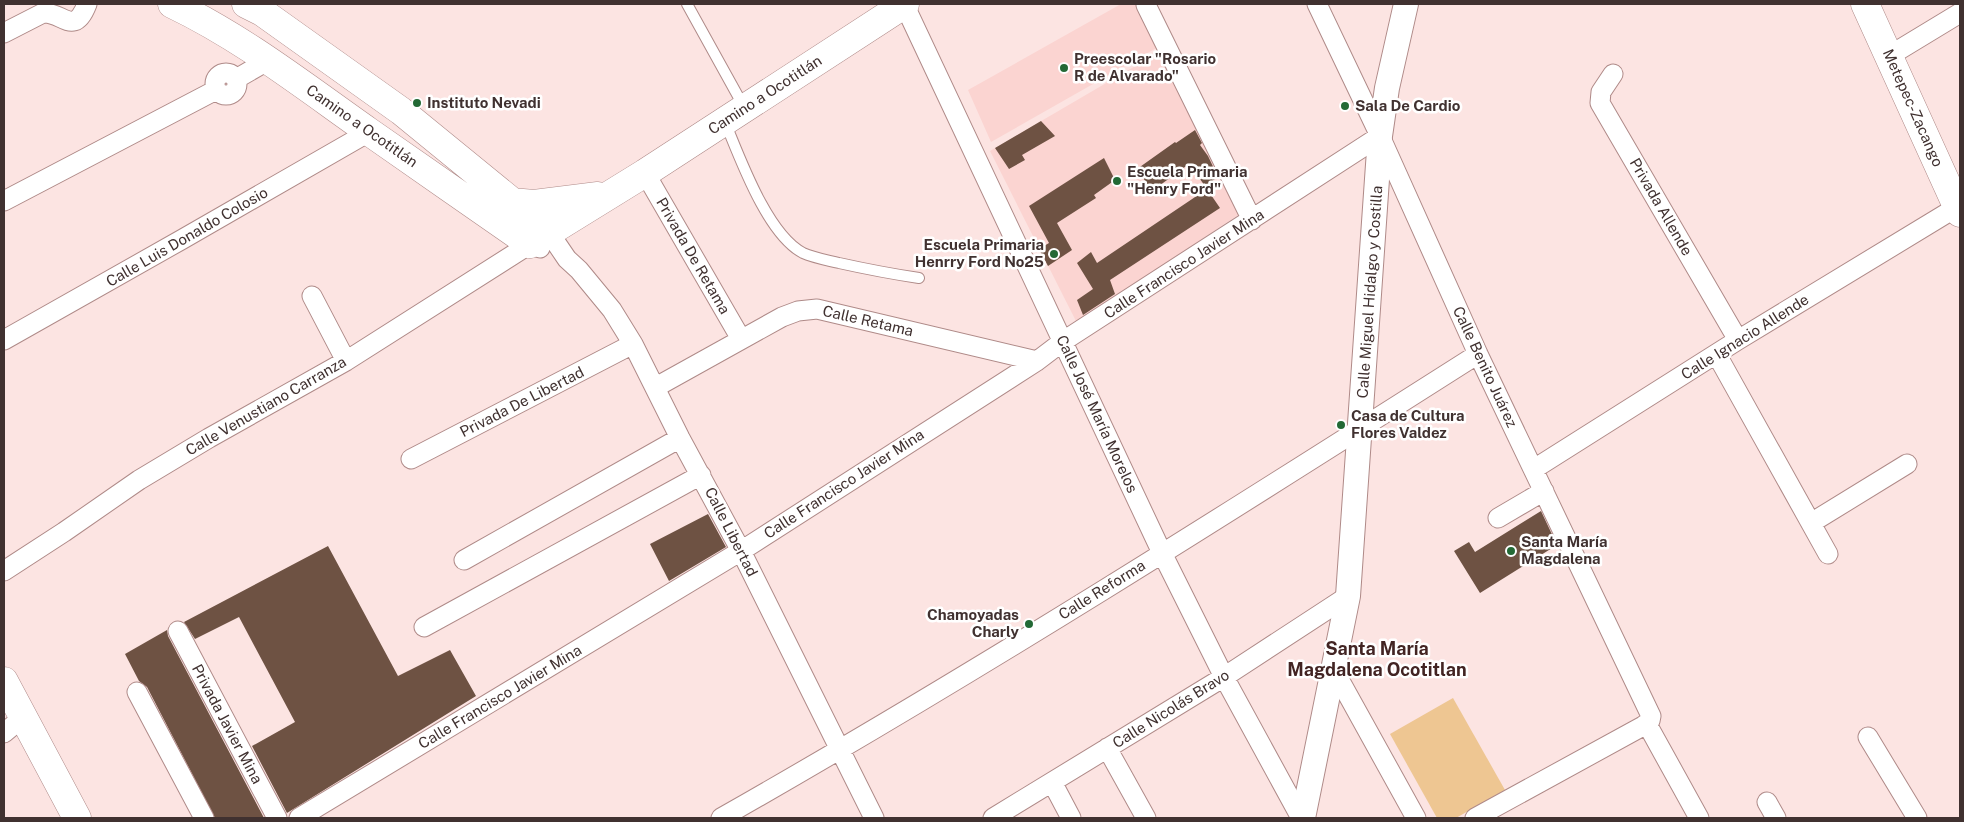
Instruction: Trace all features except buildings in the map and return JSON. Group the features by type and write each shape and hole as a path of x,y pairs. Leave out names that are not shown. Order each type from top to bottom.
{"main road":[{"name":"Camino a Ocotitlán","path":"172,4 269,60 369,132 539,238"},
{"name":"Camino a Ocotitlán","path":"246,4 262,12 401,111 511,202 539,238"},
{"name":"Camino a Ocotitlán","path":"539,238 645,173 904,4"},
{"name":"Metepec-Zacango","path":"1865,4 1959,208"},
{"path":"511,202 534,204 612,193"},
{"path":"4,681 13,726 78,818"}],"street":[{"path":"4,33 43,13 49,12 65,21 73,21 81,16 87,4"},
{"name":"Calle José María Morelos","path":"904,4 1162,553 1224,677 1302,818"},
{"name":"Calle Benito Juárez","path":"1317,4 1380,136 1478,354 1650,710 1650,721 1645,725"},
{"name":"Calle Miguel Hidalgo y Costilla","path":"1302,818 1348,596 1380,136 1387,88 1406,4"},
{"path":"1146,5 1252,220"},
{"path":"1889,56 1960,13"},
{"path":"4,201 216,90 215,83 218,76 224,73 231,74 236,79 269,60"},
{"name":"Privada Allende","path":"1613,74 1601,92 1600,103 1738,340"},
{"name":"Calle Luis Donaldo Colosio","path":"4,340 369,132"},
{"name":"Calle Francisco Javier Mina","path":"299,818 741,551 1037,361 1062,342 1380,136"},
{"name":"Privada De Retama","path":"645,173 741,340"},
{"name":"Calle Ignacio Allende","path":"1534,470 1738,340 1959,208"},
{"name":"Calle Libertad","path":"539,238 579,270 602,297 633,344 680,438 741,551 874,818"},
{"name":"Calle Venustiano Carranza","path":"4,571 139,480 208,438 346,361 539,238"},
{"path":"312,296 346,361"},
{"name":"Calle Retama","path":"656,387 782,317 798,311 817,309 1037,361"},
{"name":"Privada De Libertad","path":"411,459 633,344"},
{"name":"Calle Reforma","path":"721,818 841,750 1162,553 1478,354"},
{"path":"1717,354 1828,554"},
{"path":"464,560 680,438"},
{"path":"1811,523 1907,464"},
{"path":"424,627 701,475"},
{"path":"1498,518 1544,491"},
{"name":"Calle Nicolás Bravo","path":"993,818 1224,677 1348,596"},
{"name":"Privada Javier Mina","path":"178,631 277,818"},
{"path":"1334,670 1416,818"},
{"path":"137,692 204,818"},
{"path":"1475,818 1645,725 1699,818"},
{"path":"1868,737 1916,818"},
{"path":"1107,748 1146,818"},
{"path":"1052,782 1071,818"},
{"path":"1767,802 1776,818"}],"lane":[{"path":"687,4 734,115 752,185 784,238 800,252 811,256 842,264 919,278"}],"shaded area":[{"name":"Preescolar \"Rosario R de Alvarado\"","path":"1121,4 1137,4 1160,46 991,142 968,90"},
{"name":"Escuela Primaria \"Henry Ford\"","path":"1161,51 1244,211 1077,323 990,151"},
{"path":"1453,698 1505,790 1456,818 1437,818 1390,734"}],"place":[{"name":"Preescolar \"Rosario R de Alvarado\"","path":"1064,68"},
{"name":"Instituto Nevadi","path":"417,103"},
{"name":"Sala De Cardio","path":"1345,106"},
{"name":"Escuela Primaria \"Henry Ford\"","path":"1117,181"},
{"name":"Escuela Primaria Henrry Ford No25","path":"1054,254"},
{"name":"Casa de Cultura Flores Valdez","path":"1341,425"},
{"name":"Santa María Magdalena","path":"1511,551"},
{"name":"Chamoyadas Charly","path":"1029,624"}],"district":[{"name":"Santa María Magdalena Ocotitlan","path":"1377,660"}]}
